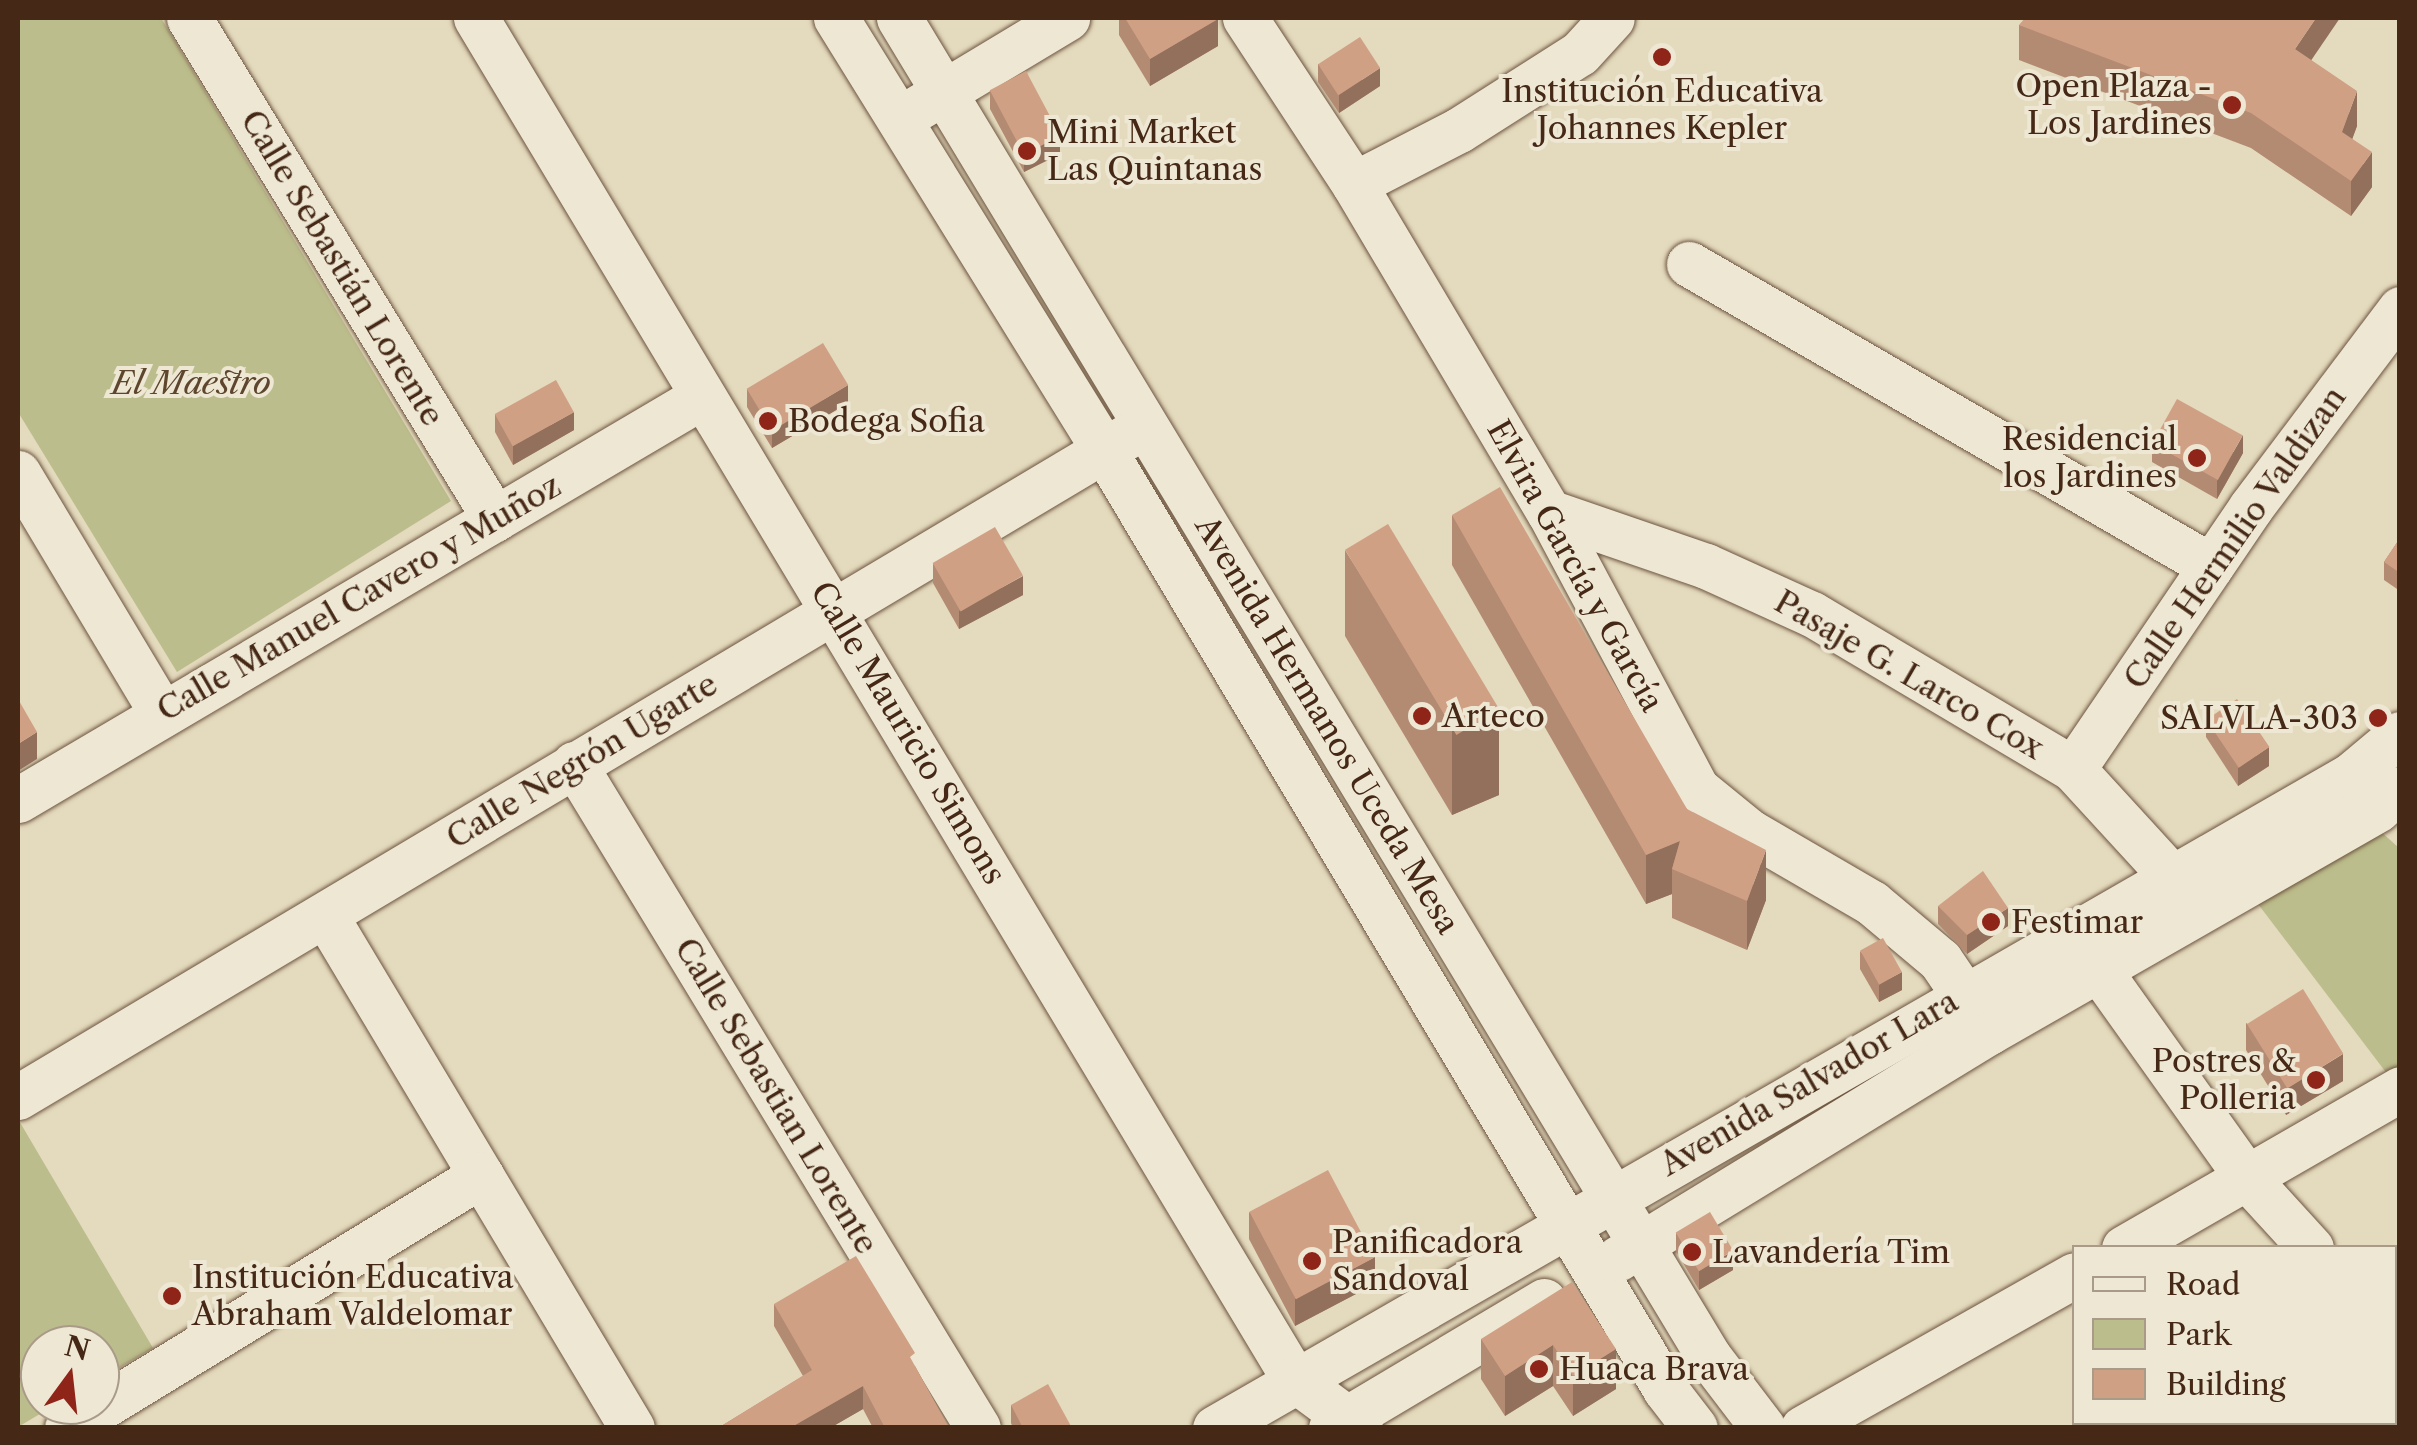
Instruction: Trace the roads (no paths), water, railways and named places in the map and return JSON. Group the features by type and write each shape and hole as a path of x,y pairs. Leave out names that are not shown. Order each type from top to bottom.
{"street":[{"name":"Calle Sebastián Lorente","path":"190,18 495,519"},
{"name":"Calle Mauricio Simons","path":"476,18 701,398 835,609 1294,1379 1347,1424"},
{"name":"Avenida Hermanos Uceda Mesa","path":"836,18 1104,450 1665,1389 1695,1428"},
{"name":"Avenida Hermanos Uceda Mesa","path":"899,18 1709,1356 1763,1428"},
{"path":"897,119 1066,18"},
{"name":"Elvira García y García","path":"1245,18 1354,184 1549,512 1696,789 1750,832 1872,903 1940,960 1989,1032"},
{"path":"1354,184 1459,130 1580,53 1612,18"},
{"path":"1689,264 2211,566"},
{"name":"Calle Hermilio Valdizan","path":"2073,769 2211,566 2400,309"},
{"name":"Calle Manuel Cavero y Muñoz","path":"18,800 701,398"},
{"name":"Calle Negrón Ugarte","path":"18,1097 326,918 574,764 1146,426"},
{"path":"18,473 162,714"},
{"name":"Pasaje G. Larco Cox","path":"1549,512 1706,566 1812,614 2073,769 2172,877"},
{"name":"Avenida Salvador Lara","path":"1215,1428 1565,1222 2350,775 2400,734"},
{"name":"Calle Sebastian Lorente","path":"574,764 978,1428"},
{"name":"Avenida Salvador Lara","path":"1347,1424 1989,1032 2101,972 2378,809 2400,789"},
{"path":"1372,898 1416,872"},
{"path":"326,918 629,1427"},
{"path":"2101,972 2247,1178 2308,1245"},
{"path":"2129,1245 2400,1089"},
{"path":"67,1428 480,1175"},
{"path":"1803,1428 2072,1276"}],"place":[{"name":"Institución Educativa Johannes Kepler","path":"1662,57"},
{"name":"Open Plaza - Los Jardines","path":"2232,105"},
{"name":"Mini Market Las Quintanas","path":"1027,151"},
{"name":"Bodega Sofia","path":"768,421"},
{"name":"Residencial los Jardines","path":"2197,458"},
{"name":"Arteco","path":"1422,716"},
{"name":"SALVLA-303","path":"2378,718"},
{"name":"Festimar","path":"1991,922"},
{"name":"Postres & Polleria","path":"2316,1080"},
{"name":"Lavandería Tim","path":"1692,1252"},
{"name":"Panificadora Sandoval","path":"1312,1261"},
{"name":"Institución Educativa Abraham Valdelomar","path":"172,1296"},
{"name":"Huaca Brava","path":"1539,1369"}],"park label":[{"name":"El Maestro","path":"191,383"}]}
